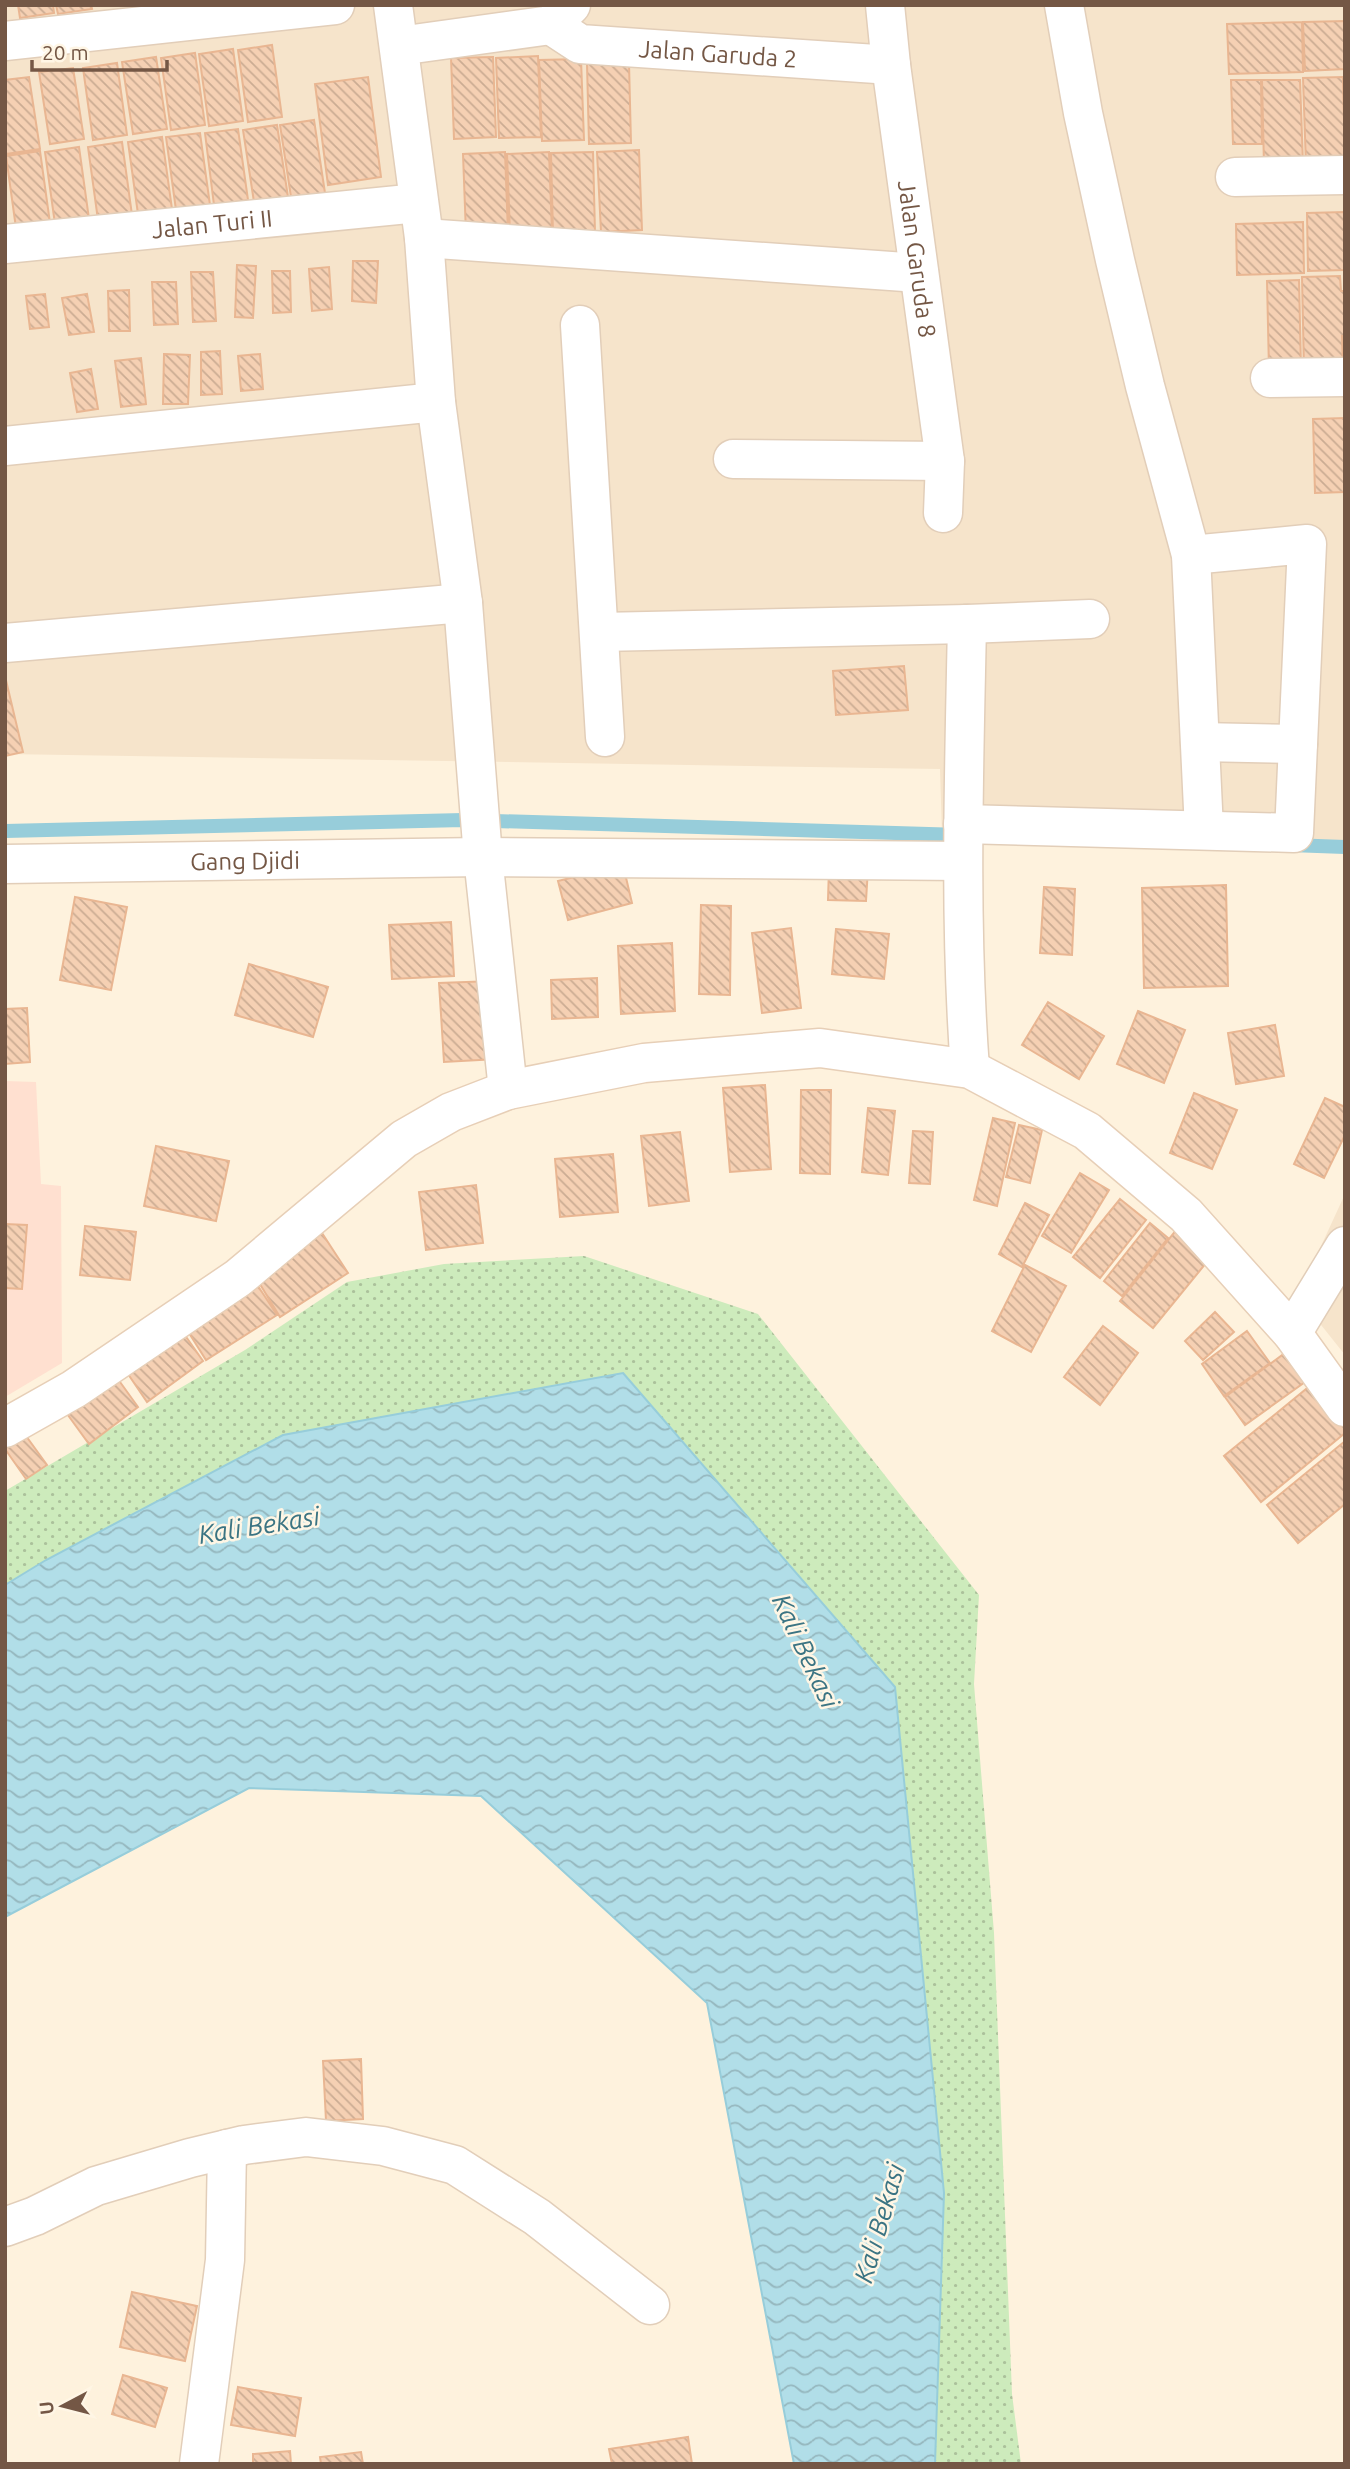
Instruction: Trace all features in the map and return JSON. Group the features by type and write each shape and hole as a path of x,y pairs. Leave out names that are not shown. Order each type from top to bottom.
{"street":[{"path":"5,41 335,5"},
{"path":"393,5 421,221 436,402 463,603 483,857 508,1090"},
{"name":"Jalan Garuda 8","path":"885,5 945,461 943,513"},
{"path":"1064,5 1083,113 1115,260 1145,386 1191,555 1204,830"},
{"name":"Jalan Garuda 2","path":"399,46 561,15 580,44 891,65"},
{"path":"1235,177 1345,175"},
{"name":"Jalan Turi II","path":"5,244 421,221 919,273"},
{"path":"580,325 605,737"},
{"path":"1270,379 1345,377"},
{"path":"5,446 436,402"},
{"path":"733,459 945,461"},
{"path":"1191,555 1307,544 1298,744 1200,742"},
{"path":"5,643 463,603"},
{"path":"600,632 1090,619"},
{"path":"967,624 962,842 970,1069"},
{"name":"Gang Djidi","path":"5,864 483,857 962,842 1204,830 1294,832 1298,744"},
{"path":"5,1428 74,1389 238,1278 404,1139 451,1112 508,1090 644,1063 820,1048 970,1069 1087,1131 1186,1215 1293,1333 1344,1405"},
{"path":"1293,1333 1345,1246"},
{"path":"5,2227 35,2216 96,2186 227,2149 306,2137 383,2146 455,2165 537,2217 650,2305"},
{"path":"199,2464 225,2260 227,2149"}],"shaded area":[{"path":"5,5 1345,5 1345,851 942,834 940,769 5,754"},
{"path":"5,1081 36,1082 41,1184 61,1186 62,1363 5,1397"},
{"path":"1345,1194 1345,1355 1298,1296"}],"green space":[{"path":"584,1256 758,1314 979,1595 974,1684 994,1933 1012,2394 1021,2464 935,2464 944,2193 895,1687 623,1373 283,1435 46,1560 5,1585 5,1491 245,1350 347,1282 444,1264"}],"water":[{"name":"Kali Bekasi","path":"623,1373 895,1687 944,2193 935,2464 794,2464 707,2003 481,1796 249,1788 5,1917 5,1585 46,1560 283,1435"}],"building":[{"path":"18,5 53,5 54,13 20,18"},
{"path":"56,5 91,5 92,9 58,14"},
{"path":"1345,21 1345,69 1305,71 1303,22"},
{"path":"1302,22 1303,72 1229,74 1227,24"},
{"path":"272,45 282,117 248,122 238,50"},
{"path":"233,49 243,121 209,126 199,54"},
{"path":"195,53 205,125 171,130 161,58"},
{"path":"538,56 541,137 499,138 496,58"},
{"path":"156,57 167,129 133,134 122,62"},
{"path":"493,57 496,137 454,139 451,58"},
{"path":"581,59 584,140 542,141 539,60"},
{"path":"117,63 127,135 93,140 83,68"},
{"path":"629,63 631,143 589,144 587,64"},
{"path":"73,68 84,139 50,144 39,72"},
{"path":"29,77 40,149 6,154 5,80"},
{"path":"368,77 381,177 328,185 315,84"},
{"path":"1343,77 1345,164 1306,165 1303,78"},
{"path":"1231,80 1261,80 1262,144 1233,144"},
{"path":"1262,80 1300,80 1303,165 1264,166"},
{"path":"314,120 325,193 291,197 280,125"},
{"path":"277,125 288,197 254,202 243,130"},
{"path":"238,129 248,200 214,205 205,133"},
{"path":"200,133 210,205 176,210 166,137"},
{"path":"162,137 172,209 138,214 128,142"},
{"path":"122,142 132,215 98,220 88,147"},
{"path":"79,147 89,219 55,224 45,152"},
{"path":"639,150 642,230 601,232 597,152"},
{"path":"40,151 50,223 16,228 6,156"},
{"path":"505,152 508,233 466,234 463,154"},
{"path":"549,152 552,232 510,234 507,154"},
{"path":"593,152 595,232 553,234 551,153"},
{"path":"1345,212 1345,270 1308,271 1307,213"},
{"path":"1303,222 1304,273 1237,275 1236,224"},
{"path":"353,261 378,261 376,303 352,301"},
{"path":"237,265 256,266 253,318 235,317"},
{"path":"329,267 332,309 312,311 309,269"},
{"path":"272,271 290,271 291,312 273,313"},
{"path":"191,272 213,272 216,321 193,322"},
{"path":"1340,276 1341,291 1345,291 1343,370 1304,370 1302,277"},
{"path":"1299,280 1301,369 1269,370 1267,281"},
{"path":"152,282 176,282 178,324 154,325"},
{"path":"129,290 130,331 109,331 108,291"},
{"path":"45,294 49,327 30,329 26,296"},
{"path":"87,294 94,332 69,335 62,298"},
{"path":"220,351 222,394 201,395 201,352"},
{"path":"164,354 190,355 188,404 163,404"},
{"path":"260,354 263,389 241,391 238,356"},
{"path":"141,358 146,404 121,407 115,361"},
{"path":"91,369 98,409 77,412 70,373"},
{"path":"1345,418 1345,492 1315,493 1313,419"},
{"path":"904,666 908,710 836,715 833,671"},
{"path":"5,676 23,752 5,756"},
{"path":"623,865 632,903 568,920 558,881"},
{"path":"829,867 868,868 866,901 828,900"},
{"path":"1226,885 1228,986 1144,988 1142,888"},
{"path":"1044,887 1075,889 1072,955 1040,953"},
{"path":"75,897 127,907 111,990 60,980"},
{"path":"701,905 731,906 730,995 699,994"},
{"path":"451,922 454,976 392,979 389,925"},
{"path":"791,928 801,1008 762,1013 752,933"},
{"path":"836,929 889,934 884,979 832,974"},
{"path":"672,943 675,1011 621,1014 618,946"},
{"path":"249,964 328,987 313,1037 235,1015"},
{"path":"597,978 598,1017 552,1019 551,980"},
{"path":"493,981 497,1059 444,1062 439,983"},
{"path":"1048,1002 1104,1036 1079,1079 1022,1045"},
{"path":"27,1008 30,1062 5,1064 5,1009"},
{"path":"1138,1011 1185,1030 1164,1083 1117,1064"},
{"path":"1275,1025 1284,1076 1236,1084 1228,1033"},
{"path":"765,1085 771,1169 730,1172 723,1088"},
{"path":"801,1090 831,1090 830,1174 800,1173"},
{"path":"1194,1093 1237,1110 1212,1169 1170,1153"},
{"path":"1325,1098 1345,1107 1345,1135 1324,1178 1294,1164"},
{"path":"868,1108 895,1111 888,1175 862,1172"},
{"path":"993,1118 1015,1123 997,1206 974,1200"},
{"path":"1019,1125 1042,1130 1030,1183 1006,1177"},
{"path":"913,1131 933,1132 930,1184 909,1183"},
{"path":"680,1132 689,1201 649,1206 641,1136"},
{"path":"156,1146 229,1161 216,1221 144,1206"},
{"path":"613,1154 618,1212 560,1217 555,1159"},
{"path":"1080,1173 1109,1190 1071,1253 1042,1236"},
{"path":"476,1185 483,1243 426,1250 419,1192"},
{"path":"1120,1199 1146,1220 1100,1278 1073,1257"},
{"path":"1025,1203 1049,1215 1022,1267 999,1254"},
{"path":"1150,1223 1168,1238 1122,1296 1104,1281"},
{"path":"5,1224 27,1225 22,1289 5,1288"},
{"path":"85,1226 136,1232 130,1280 80,1275"},
{"path":"1177,1229 1211,1257 1153,1328 1120,1301"},
{"path":"322,1233 348,1273 280,1317 255,1276"},
{"path":"1025,1265 1066,1286 1031,1352 992,1331"},
{"path":"254,1280 277,1315 206,1360 184,1325"},
{"path":"1215,1312 1234,1332 1203,1360 1185,1341"},
{"path":"1103,1326 1138,1353 1100,1405 1064,1377"},
{"path":"182,1331 203,1361 147,1402 126,1371"},
{"path":"1247,1331 1270,1363 1224,1396 1202,1364"},
{"path":"1285,1353 1305,1382 1245,1425 1225,1397"},
{"path":"115,1375 138,1407 89,1444 65,1411"},
{"path":"1311,1385 1345,1427 1345,1433 1261,1502 1224,1456"},
{"path":"21,1429 47,1465 26,1479 5,1449 5,1441"},
{"path":"1345,1441 1345,1504 1298,1543 1267,1505"},
{"path":"361,2059 363,2119 326,2121 323,2061"},
{"path":"132,2292 197,2306 185,2361 120,2347"},
{"path":"123,2375 167,2388 155,2427 112,2414"},
{"path":"238,2387 301,2398 295,2436 231,2425"},
{"path":"688,2437 692,2464 612,2464 609,2449"},
{"path":"290,2451 291,2464 253,2464 253,2454"},
{"path":"361,2452 363,2464 321,2464 320,2457"}],"waterway":[{"path":"5,831 463,820 962,835"},
{"path":"1290,845 1345,847"}]}
